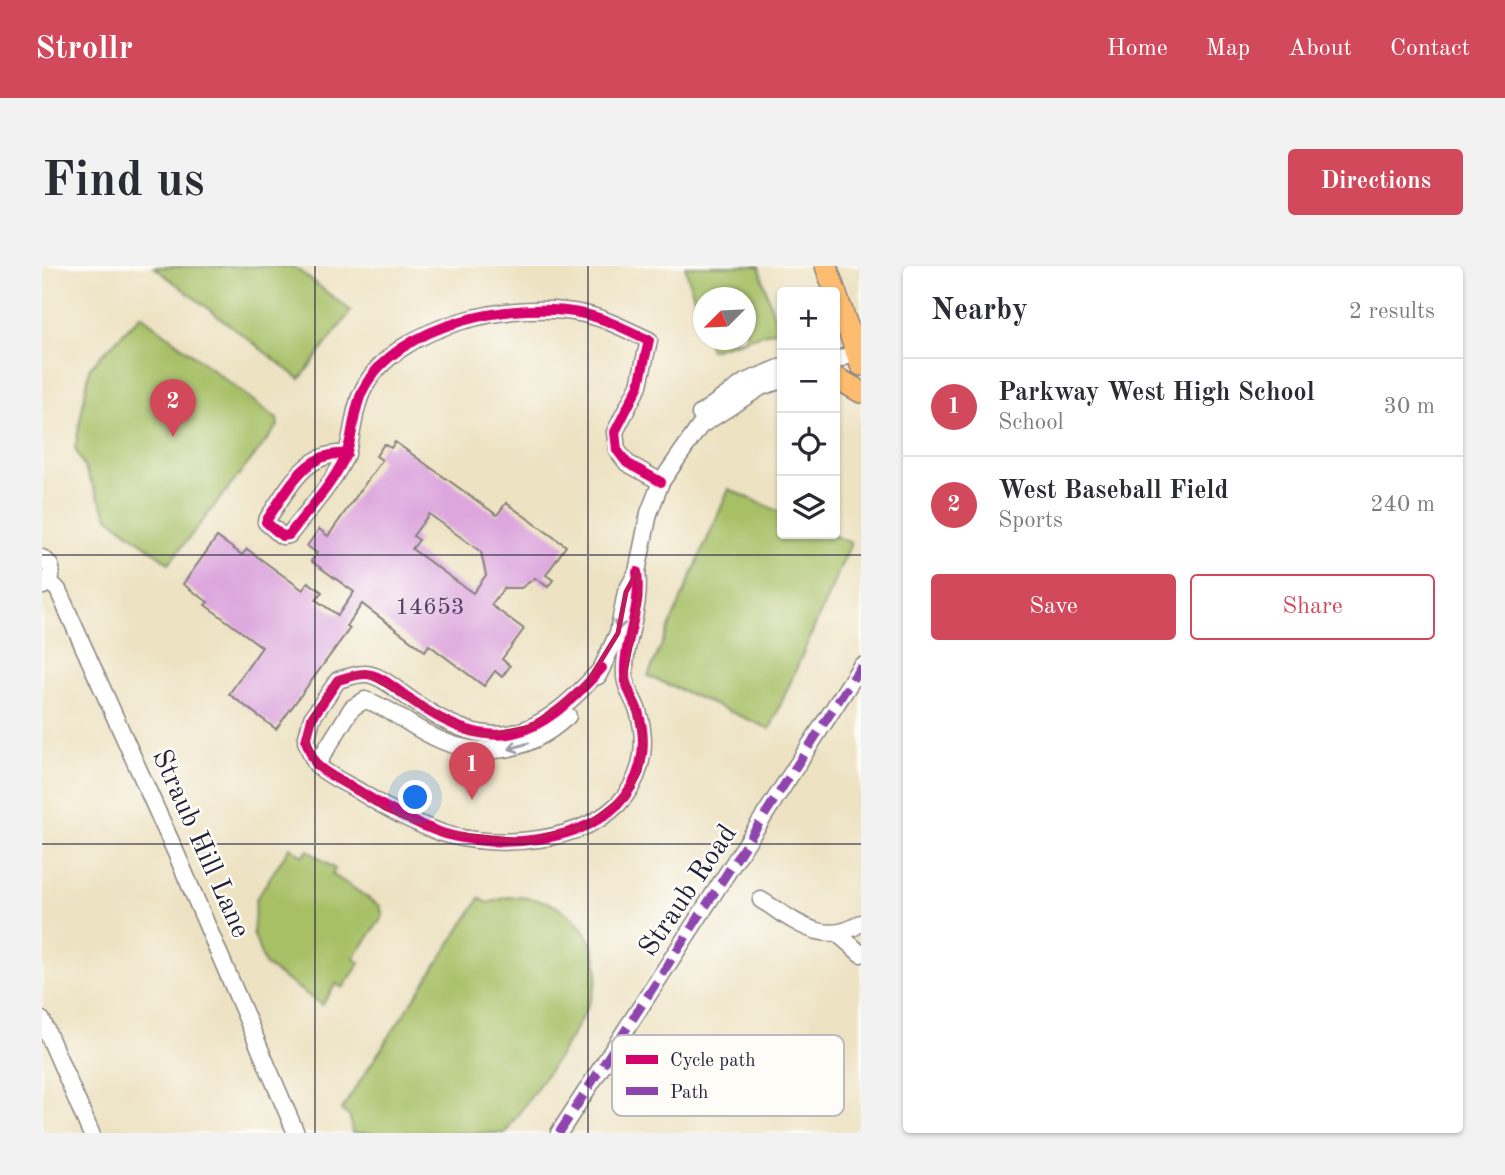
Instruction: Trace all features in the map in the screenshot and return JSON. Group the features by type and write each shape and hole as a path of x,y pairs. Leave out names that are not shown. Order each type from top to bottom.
{"main road":[{"path":"828,278 859,359"},
{"path":"840,380 861,392"}],"street":[{"path":"347,454 320,455 308,463 268,518 269,526 282,536 289,535 335,476 347,454 351,425 363,388 388,358 427,335 487,314 537,310 563,312 608,321 649,340 639,385 615,432 617,450 627,463 661,482"},
{"path":"840,360 859,359"},
{"path":"317,764 352,708 365,700 383,706 451,746 481,752 524,745 542,737 576,707 591,689 602,668 618,633 626,592 637,572 649,513 661,482 689,439 701,413 745,382 777,369"},
{"path":"689,439 717,413 761,387 777,382"},
{"name":"Straub Hill Lane","path":"42,558 51,567 46,584 58,590 176,853 296,1133"},
{"path":"602,668 571,701 548,719 511,733 490,735 448,725 384,681 365,673 338,680 313,718 306,741 317,764 385,808 443,833 472,839 523,841 550,837 586,826 603,816 624,797 639,771 644,740 638,712 624,678 640,595 637,572"},
{"path":"624,1035 861,666"},
{"name":"Straub Road","path":"626,1035 861,679"},
{"path":"761,900 802,925 838,934 861,954"},
{"path":"838,934 861,923"},
{"path":"42,1020 48,1049 91,1133"},
{"path":"561,1133 612,1054"},
{"name":"Straub Road","path":"561,1133 612,1056"}],"highlighted area":[{"path":"637,572 640,595 624,678 644,740 639,771 624,797 586,826 523,841 443,833 385,808 317,764 306,741 312,718 338,680 365,673 469,732 490,735 531,727 586,685 618,633 626,592"}],"green space":[{"path":"293,266 351,311 300,379 154,267"},
{"path":"685,266 759,266 777,330 756,336 756,287 693,287 693,294"},
{"path":"141,315 277,419 278,426 169,563 108,517 75,448 90,367"},
{"path":"729,489 777,511 777,539 840,538 851,543 770,729 648,676"},
{"path":"290,847 303,856 308,850 335,869 332,874 380,906 383,916 354,958 360,963 343,988 336,984 322,1005 265,965 253,933 256,899"},
{"path":"508,897 529,898 556,906 580,926 593,949 597,975 593,992 559,1056 505,1133 352,1133 350,1117 341,1110 480,898 488,903"}],"building":[{"path":"395,442 497,515 506,503 566,546 546,575 553,580 548,587 535,578 521,588 504,588 491,605 524,629 502,659 510,666 502,677 495,671 484,686 429,645 425,651 362,604 347,626 350,628 276,729 229,694 262,647 205,605 208,602 183,584 217,537 242,555 247,549 303,590 308,582 322,592 316,600 338,615 354,592 311,561 317,553 307,546 319,529 328,536 382,460 376,456 384,444 391,448","holes":["429,514 481,552 486,575 473,593 412,549 419,540 413,536"]}],"marked path":[{"path":"622,1035 861,666"},
{"path":"559,1133 612,1051"}],"cycle path":[{"path":"347,454 332,455 309,465 291,484 266,522 282,536 289,535 319,497 345,457 348,449 350,441 357,407 363,390 379,367 402,348 461,321 526,310 557,310 601,319 649,340 639,385 615,432 617,450 627,463 661,482"},
{"path":"602,668 556,712 535,725 513,733 491,735 466,730 440,718 376,676 354,675 338,680 312,718 306,741 315,763 327,773 391,810 442,833 488,841 514,841 540,839 589,824 609,812 625,796 640,766 643,744 641,722 625,676 637,600 637,572"}],"place":[{"name":"West Baseball Field","path":"173,437"},
{"name":"Parkway West High School","path":"472,800"}]}
